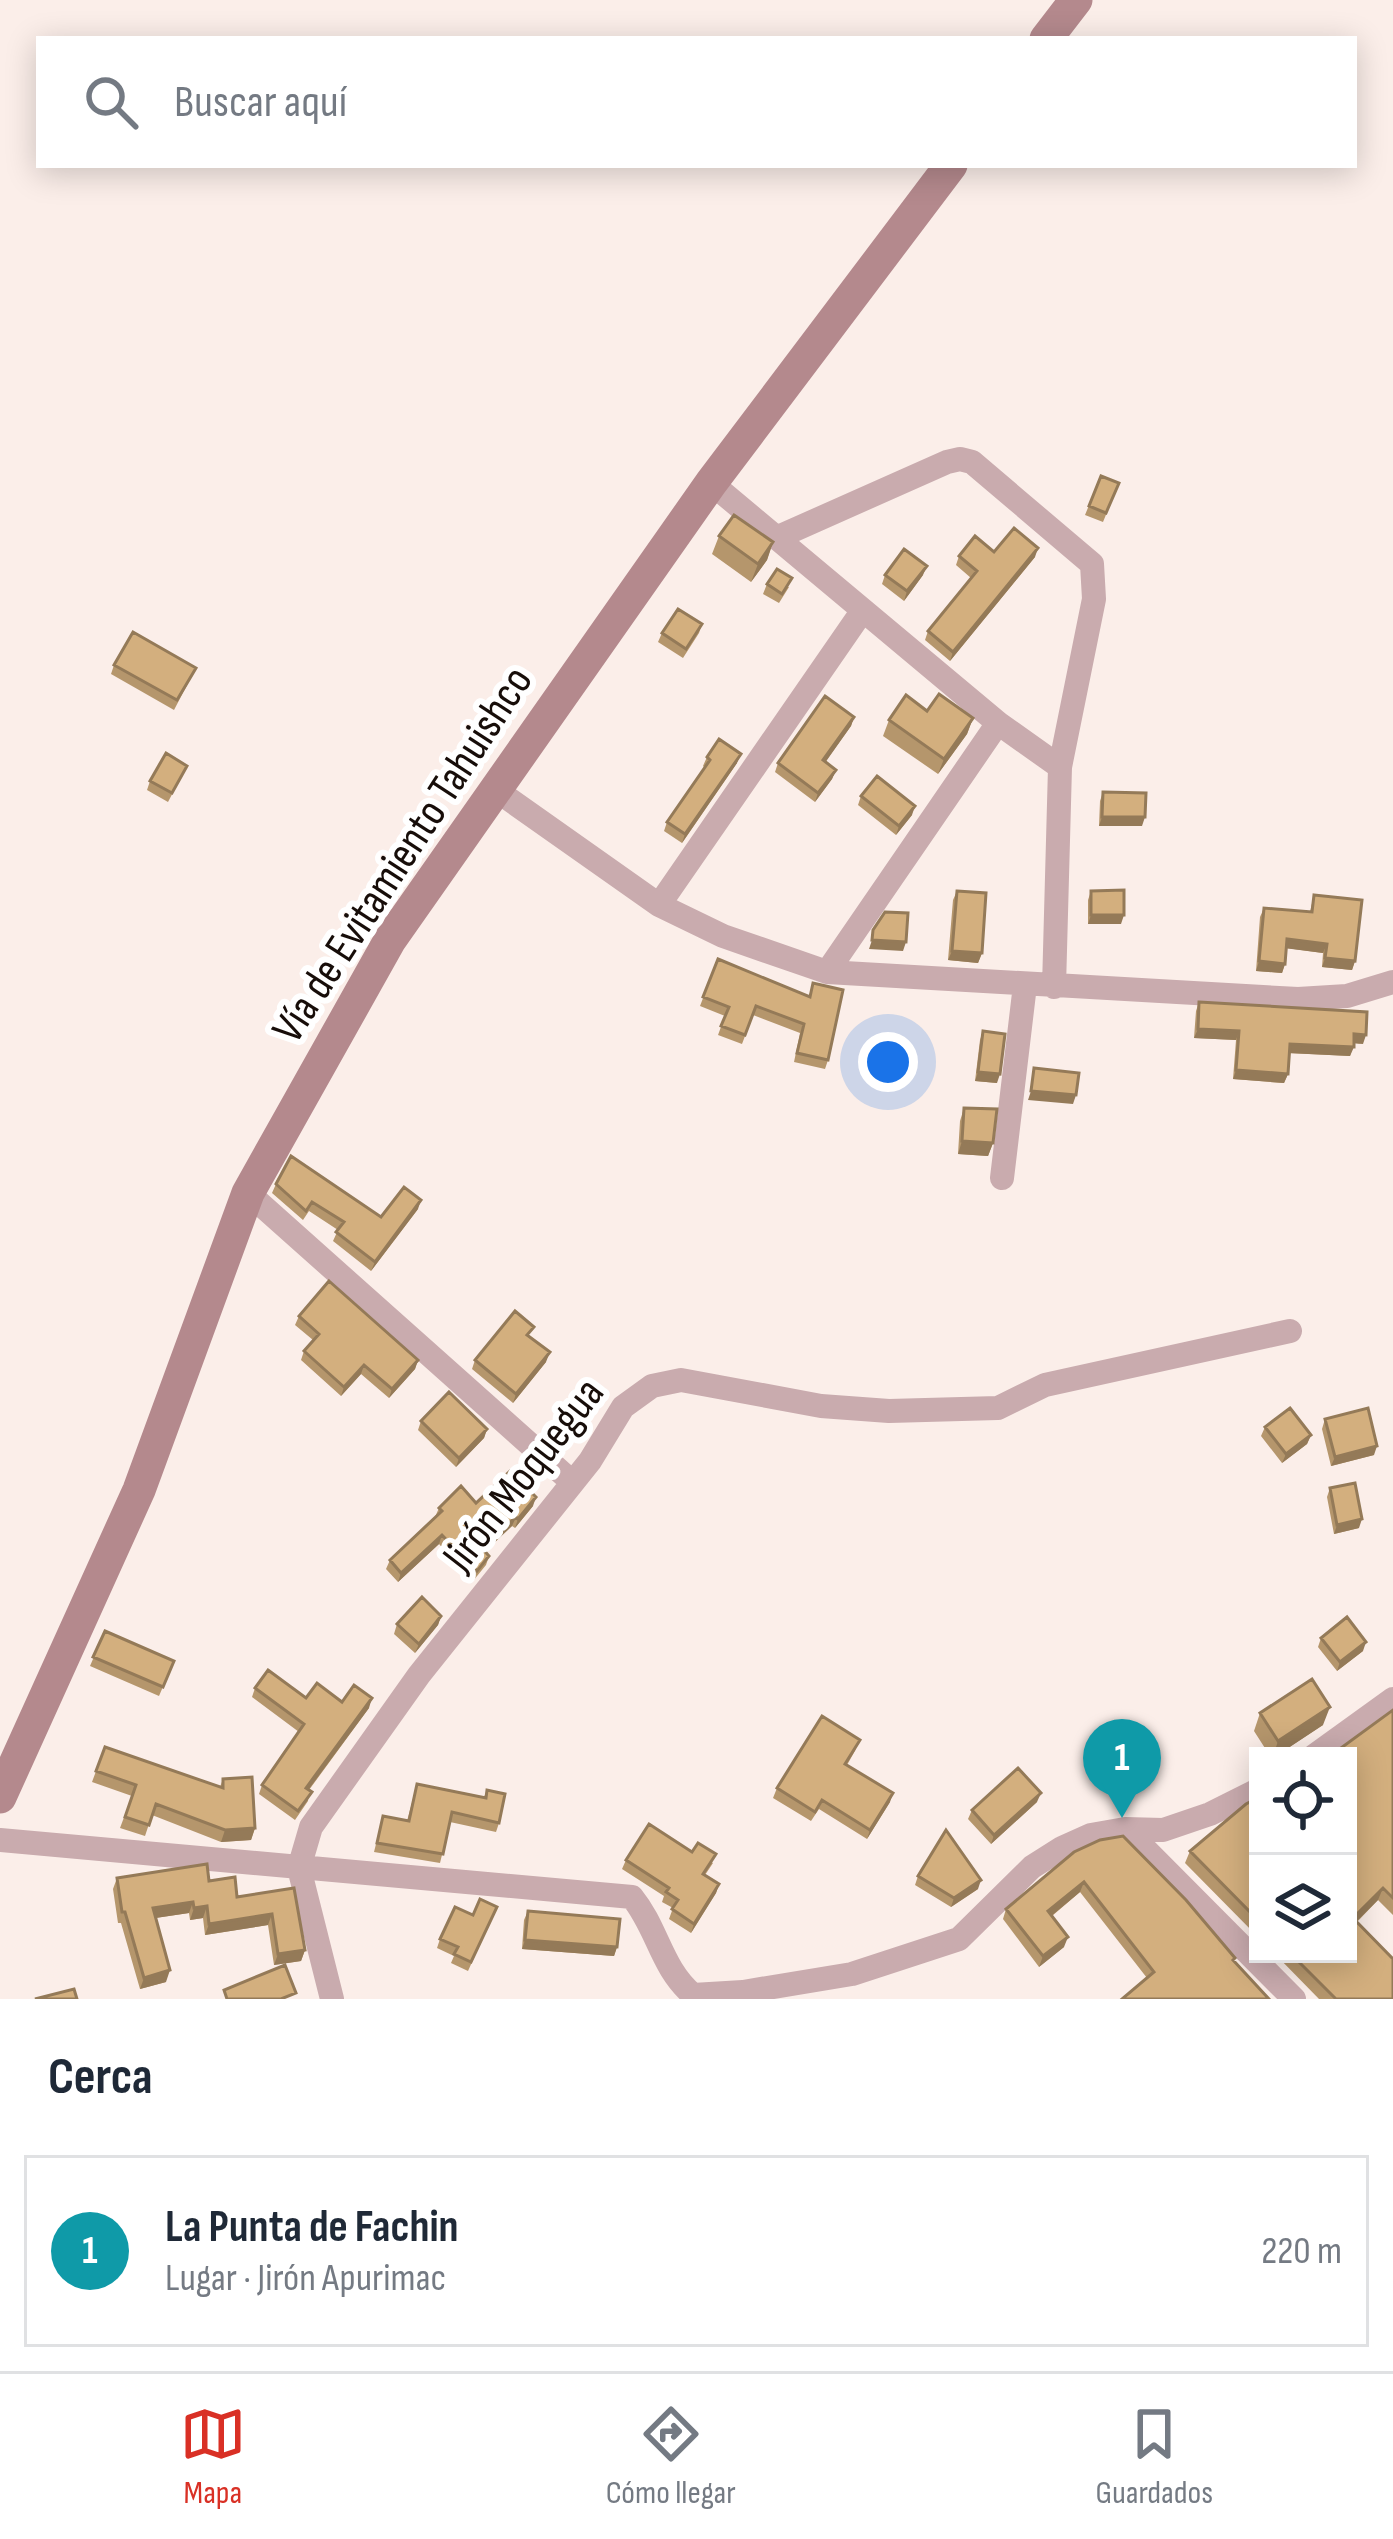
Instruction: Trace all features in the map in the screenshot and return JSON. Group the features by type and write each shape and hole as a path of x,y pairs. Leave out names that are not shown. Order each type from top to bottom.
{"main road":[{"path":"1048,36 1076,0"},
{"name":"Vía de Evitamiento Tahuishco","path":"4,1778 139,1490 248,1193 390,940 711,483 949,168"}],"street":[{"path":"776,538 960,459 972,462 1092,564 1094,599 1060,767 1054,987"},
{"path":"711,483 998,722 1060,767"},
{"path":"659,905 863,610"},
{"path":"827,971 998,722"},
{"path":"496,790 659,905 723,936 827,971 1298,999 1346,996 1393,982"},
{"path":"1001,1178 1024,985"},
{"path":"248,1193 572,1482"},
{"name":"Jirón Moquegua","path":"299,1868 311,1827 418,1675 572,1482 623,1407 652,1386 681,1380 821,1406 889,1412 998,1408 1045,1385 1290,1331"},
{"path":"1327,1747 1392,1702"},
{"path":"0,1840 632,1897 646,1915 674,1979 694,1995 852,1974 959,1939 1033,1867 1091,1835 1125,1829 1163,1830 1249,1794"},
{"path":"1125,1829 1294,1999"},
{"path":"299,1868 332,1999"}],"building":[{"path":"1101,476 1119,483 1106,513 1089,506"},
{"path":"734,515 773,542 758,564 719,536"},
{"path":"1014,528 1038,548 953,652 928,631 977,571 959,556 975,536 994,552"},
{"path":"904,549 927,566 907,591 885,575"},
{"path":"777,569 792,578 782,594 767,584"},
{"path":"678,609 702,624 686,649 662,633"},
{"path":"133,632 196,668 177,700 114,665"},
{"path":"939,694 973,718 944,759 889,720 906,695 927,711"},
{"path":"825,696 854,717 823,760 836,770 818,793 778,763"},
{"path":"719,739 741,754 685,834 667,822"},
{"path":"166,753 187,766 172,793 150,781"},
{"path":"877,776 915,806 899,826 861,796"},
{"path":"1103,792 1146,793 1145,817 1102,817"},
{"path":"1124,890 1124,915 1091,915 1091,891"},
{"path":"957,891 986,893 982,953 952,951"},
{"path":"1314,895 1362,900 1355,961 1325,958 1327,944 1287,939 1285,964 1259,961 1264,908 1312,912"},
{"path":"885,912 908,913 906,942 872,940"},
{"path":"718,959 810,997 813,983 843,990 828,1060 797,1053 804,1024 756,1006 745,1035 721,1026 729,1007 703,997"},
{"path":"1199,1002 1367,1012 1366,1035 1354,1034 1354,1047 1290,1044 1288,1074 1236,1070 1239,1031 1198,1029"},
{"path":"983,1031 1005,1034 1000,1074 978,1072"},
{"path":"1034,1068 1079,1073 1076,1095 1031,1091"},
{"path":"964,1108 997,1109 993,1143 962,1141"},
{"path":"291,1156 381,1217 404,1187 421,1200 375,1262 336,1232 344,1222 312,1202 306,1211 276,1184"},
{"path":"329,1281 418,1360 392,1389 364,1365 344,1387 304,1351 319,1334 299,1316"},
{"path":"515,1311 534,1327 527,1335 550,1352 516,1394 475,1360"},
{"path":"449,1392 487,1429 459,1458 421,1421"},
{"path":"1290,1408 1311,1435 1286,1454 1265,1427"},
{"path":"1368,1408 1377,1446 1335,1457 1325,1419"},
{"path":"510,1471 536,1497 518,1519 482,1548 489,1556 477,1571 442,1535 401,1573 390,1560 461,1486 476,1503"},
{"path":"1355,1483 1362,1519 1337,1525 1330,1488"},
{"path":"422,1597 441,1616 419,1644 397,1624"},
{"path":"1347,1617 1366,1642 1340,1662 1321,1638"},
{"path":"105,1631 174,1661 163,1687 93,1657"},
{"path":"268,1670 306,1698 317,1683 342,1702 354,1685 372,1698 306,1788 312,1792 298,1811 262,1785 304,1724 255,1688"},
{"path":"1312,1679 1330,1707 1278,1741 1260,1713"},
{"path":"1393,1710 1393,1898 1383,1888 1357,1914 1357,1747 1342,1747"},
{"path":"822,1716 860,1740 845,1764 893,1793 870,1830 822,1800 815,1812 777,1788"},
{"path":"105,1747 223,1788 223,1779 252,1777 255,1828 225,1830 156,1804 149,1825 125,1817 136,1785 96,1771"},
{"path":"1018,1768 1041,1793 994,1835 972,1810"},
{"path":"417,1784 486,1798 487,1790 505,1794 499,1823 452,1812 443,1854 377,1843 383,1816 409,1821"},
{"path":"1249,1802 1249,1911 1190,1851"},
{"path":"649,1824 692,1852 698,1843 716,1854 703,1874 719,1884 694,1924 672,1909 678,1900 666,1892 669,1888 626,1860"},
{"path":"946,1830 981,1880 954,1898 918,1876"},
{"path":"1123,1836 1186,1900 1269,1999 1122,1999 1154,1972 1084,1882 1048,1911 1068,1937 1043,1956 1006,1909 1074,1852"},
{"path":"207,1864 209,1881 235,1877 237,1897 294,1888 305,1950 278,1954 272,1914 209,1924 207,1906 194,1908 193,1902 153,1908 170,1970 144,1978 122,1912 117,1878"},
{"path":"480,1899 497,1907 471,1962 454,1954 458,1947 440,1939 455,1907 473,1915"},
{"path":"528,1911 620,1919 617,1947 525,1940"},
{"path":"1357,1922 1393,1959 1393,1999 1336,1999 1300,1963 1357,1963"},
{"path":"285,1965 296,1993 281,1999 227,1999 224,1990"},
{"path":"74,1989 77,1999 35,1999"}],"place":[{"name":"La Punta de Fachin","path":"1122,1818"}]}
